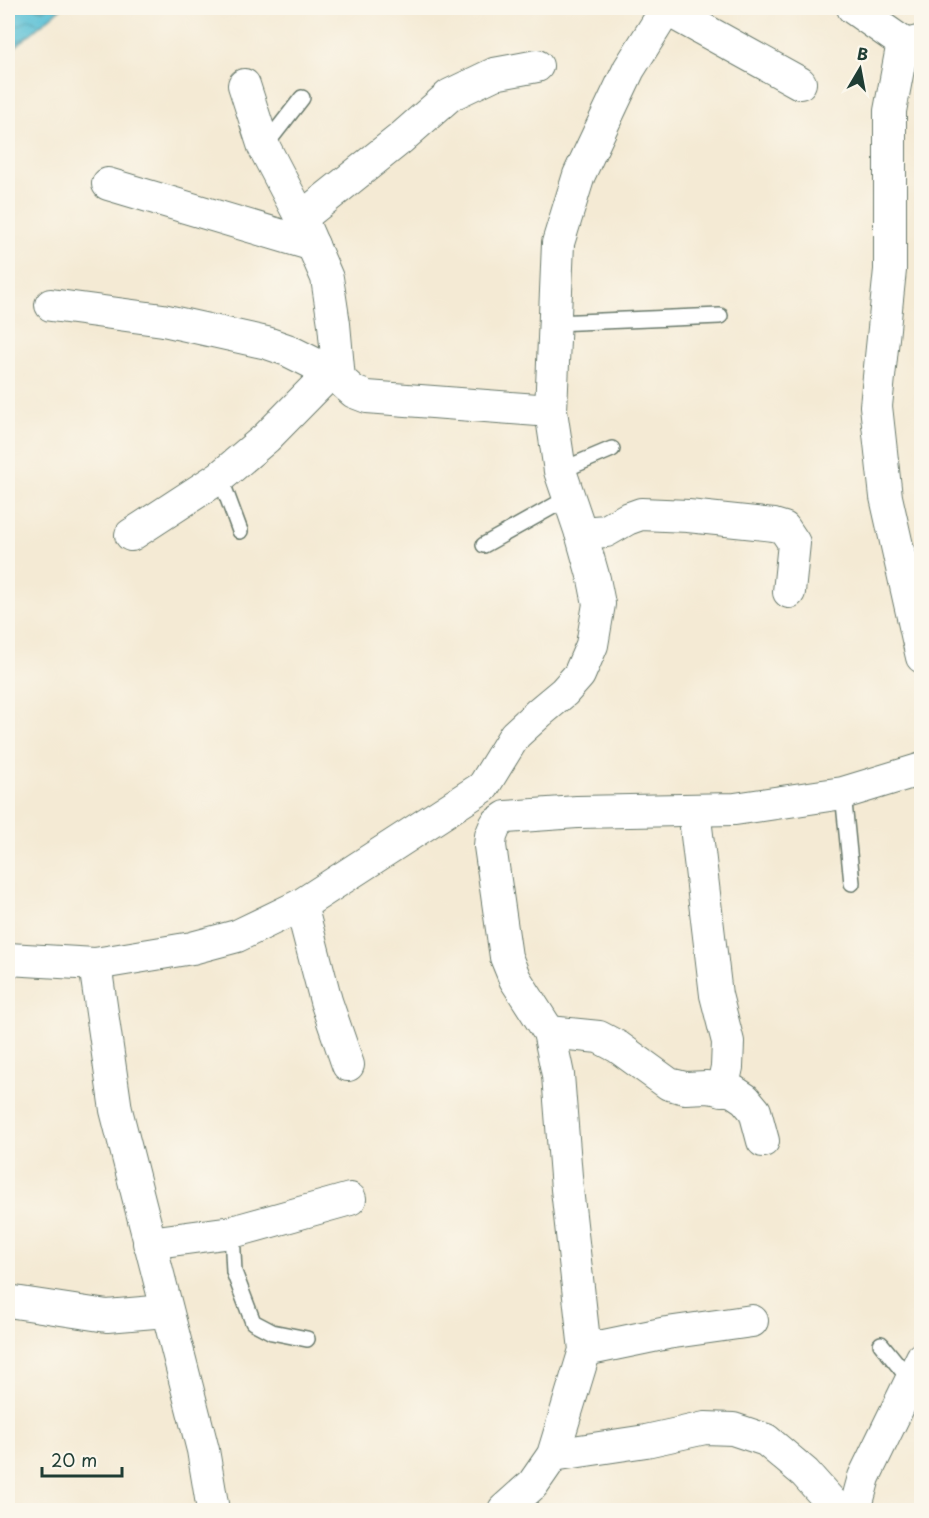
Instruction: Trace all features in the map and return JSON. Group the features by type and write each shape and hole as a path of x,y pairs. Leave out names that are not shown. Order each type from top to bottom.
{"street":[{"path":"8,959 95,964 192,948 237,936 302,905 483,787 516,735 564,692 579,675 592,645 598,604 594,579 564,484 551,411 558,243 579,175 629,69 667,8 800,83"},
{"path":"854,8 914,43 901,53 890,111 890,270 876,405 886,497 911,555 921,657"},
{"path":"307,232 450,95 494,74 537,66"},
{"path":"131,536 220,477 335,375 334,324 327,278 307,232 264,147 244,85"},
{"path":"108,184 307,232"},
{"path":"51,305 163,320 267,343 287,350 335,375 354,392 367,397 551,411"},
{"path":"581,533 606,531 641,514 688,516 774,525 784,528 794,543 789,592"},
{"path":"504,1510 533,1484 553,1455 585,1350 567,1189 558,1076 549,1032 514,979 506,957 490,846 496,824 506,817 577,812 735,809 843,794 921,769"},
{"path":"483,787 506,817"},
{"path":"694,810 716,995 728,1042 727,1067 722,1090"},
{"path":"302,905 326,1001 348,1065"},
{"path":"95,964 116,1110 203,1450 213,1510"},
{"path":"549,1032 599,1037 618,1047 669,1084 685,1088 733,1091 745,1099 755,1111 763,1141"},
{"path":"149,1243 232,1232 350,1199"},
{"path":"8,1301 107,1316 166,1311"},
{"path":"585,1350 668,1333 752,1321"},
{"path":"855,1510 864,1477 916,1369"},
{"path":"553,1455 646,1441 705,1428 733,1430 766,1440 805,1473 837,1510"}],"lane":[{"path":"264,147 302,98"},
{"path":"554,323 720,316"},
{"path":"484,545 612,449"},
{"path":"220,477 240,531"},
{"path":"843,794 852,883"},
{"path":"232,1232 234,1272 253,1322 272,1332 307,1339"},
{"path":"881,1344 916,1369"}],"water":[{"path":"8,8 61,8 8,53"}]}
